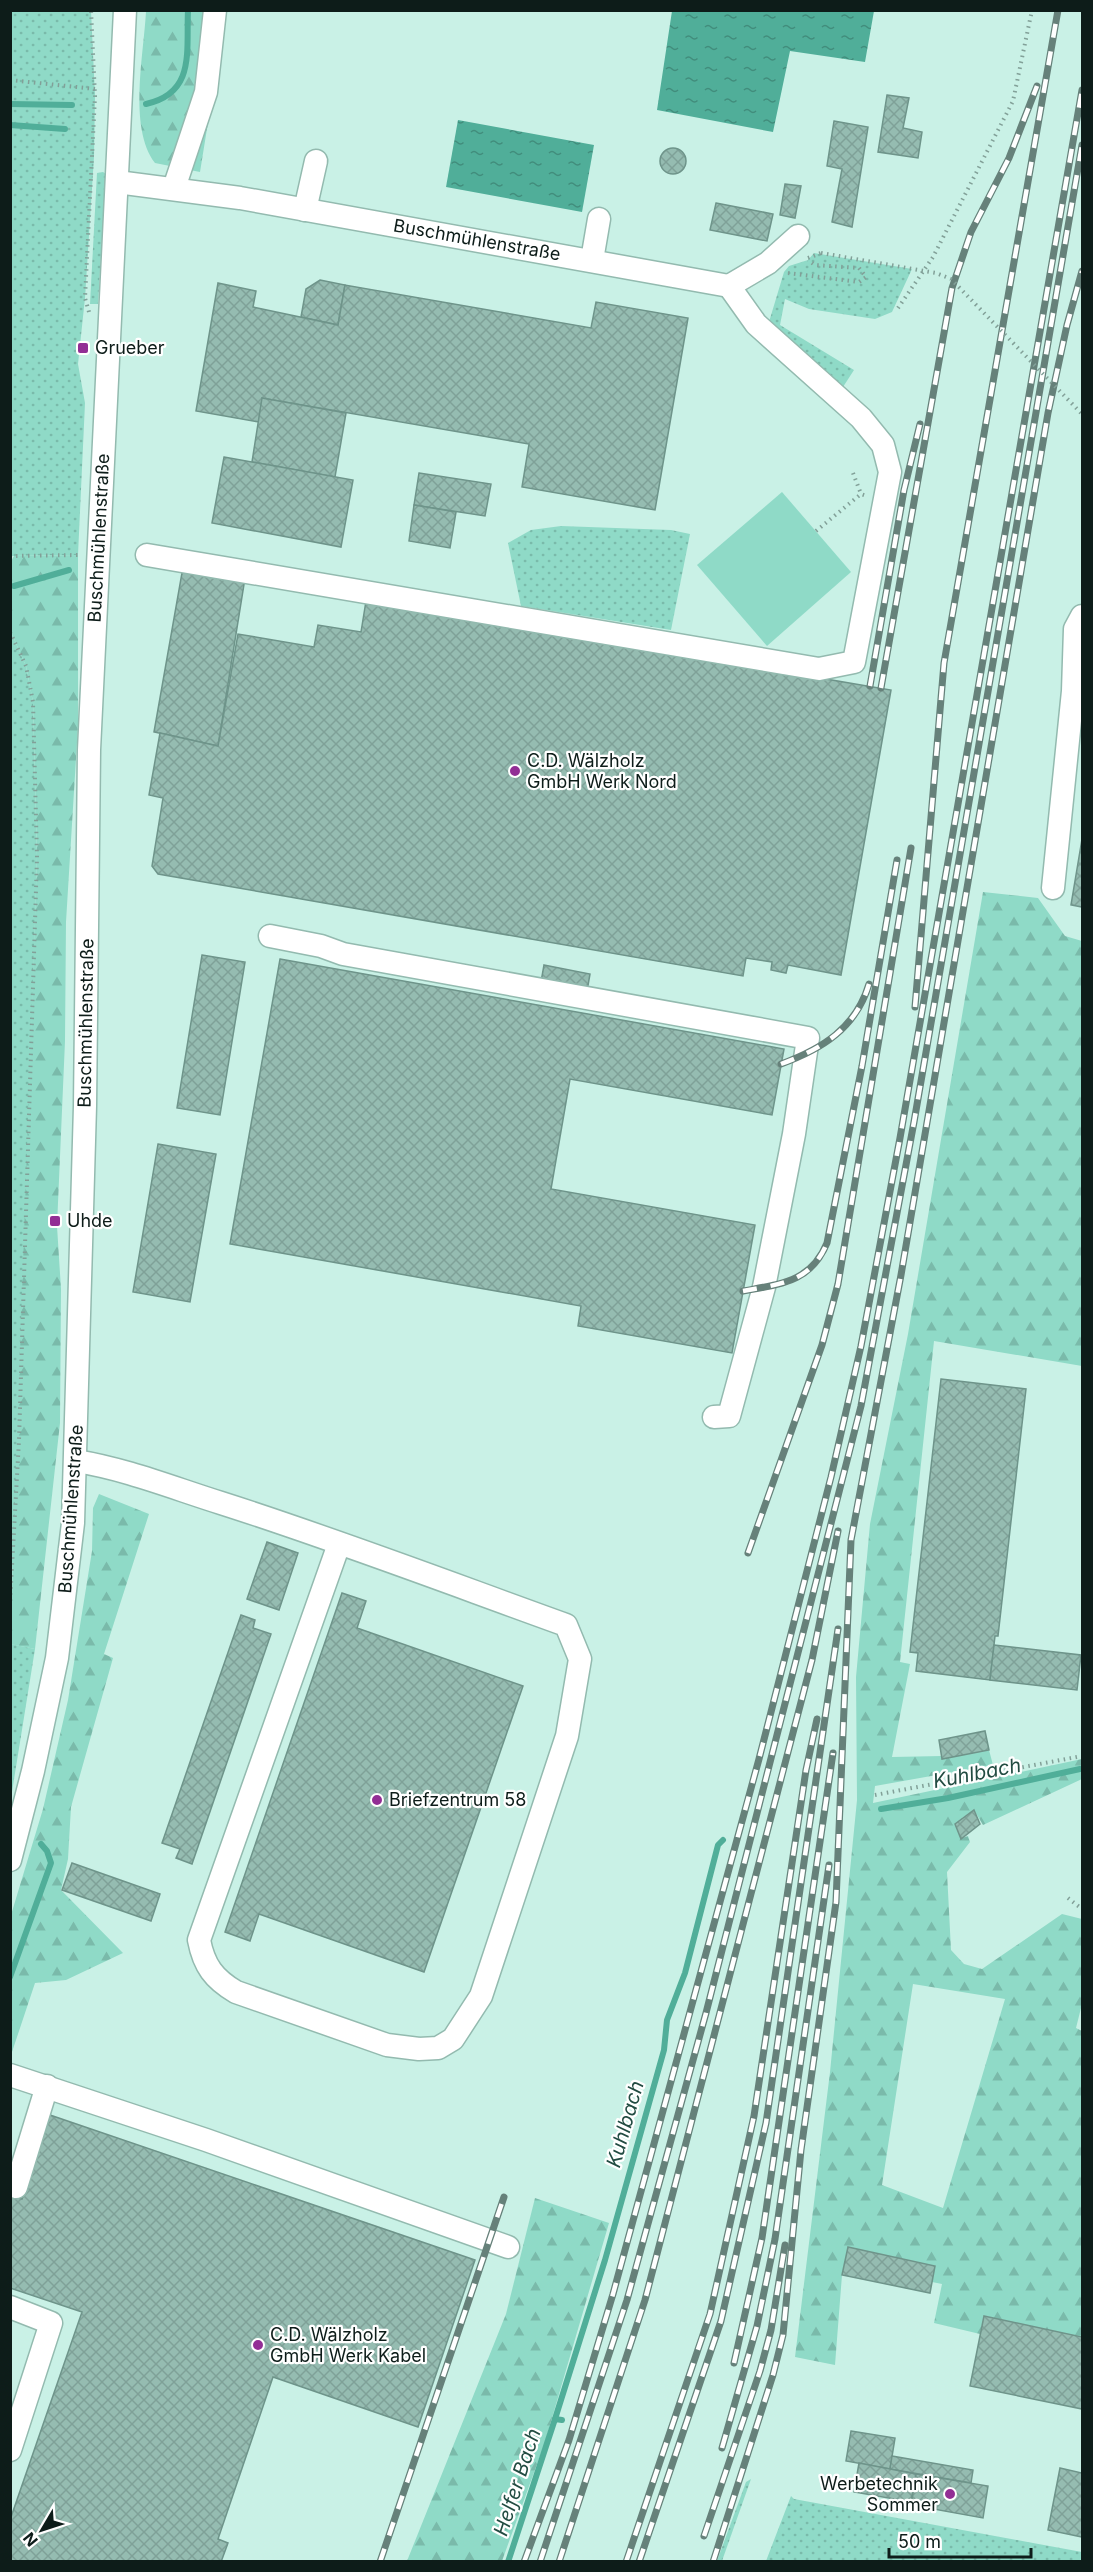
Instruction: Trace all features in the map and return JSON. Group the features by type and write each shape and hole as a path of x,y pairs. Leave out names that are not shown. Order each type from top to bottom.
{"street":[{"name":"Buschmühlenstraße","path":"10,1860 33,1770 57,1658 73,1523 85,1106 88,750 125,10"},
{"path":"174,188 206,92 215,10"},
{"path":"305,210 316,161"},
{"name":"Buschmühlenstraße","path":"117,182 174,188 305,210 729,286"},
{"path":"592,260 598,219"},
{"path":"147,555 819,669 854,662 890,472 883,445 861,418 756,324 729,286 768,263 798,236"},
{"path":"1053,888 1073,690 1075,629 1083,616"},
{"path":"270,936 321,946 343,954 808,1038 794,1134 764,1287 729,1416 714,1417"},
{"path":"76,1461 109,1466 339,1544 566,1625 580,1659 567,1736 481,1996 453,2039 438,2048 419,2049 387,2045 236,1992 219,1982 202,1958 199,1940 339,1544"},
{"path":"10,2075 508,2247"},
{"path":"16,2187 17,2161 47,2086"},
{"path":"10,2307 51,2323 10,2450"}],"path":[{"path":"90,320 85,298 95,89 91,10"},
{"path":"898,309 933,257 1013,101 1032,10"},
{"path":"10,80 95,89"},
{"path":"784,272 859,282 866,277 860,268 810,263 808,257 820,253 936,273 951,279 1083,414"},
{"path":"853,473 861,494 885,503"},
{"path":"816,531 861,494"},
{"path":"10,555 59,556 98,553"},
{"path":"10,632 26,666 33,702 37,857 19,1440 10,1603"},
{"path":"875,1795 1083,1756"},
{"path":"1068,1898 1083,1909"}],"green space":[{"path":"10,11 91,11 95,96 94,157 85,298 78,364 85,403 78,555 11,556"},
{"path":"146,11 226,11 200,172 155,163 147,148 140,110"},
{"path":"97,173 106,174 98,304 90,304"},
{"path":"814,253 912,269 892,312 875,319 809,309 785,299 780,325 854,370 843,387 769,322 784,272 789,266 808,260"},
{"path":"782,492 851,572 767,646 697,565"},
{"path":"561,526 671,530 690,534 671,630 521,606 508,543 531,530"},
{"path":"78,555 78,726 66,922 65,1041 57,1226 61,1289 60,1423 35,1649 10,1644 37,857 33,702 26,666 11,632 10,563 14,556"},
{"path":"11,632 26,666 33,702 37,857 19,1440 11,1603"},
{"path":"983,892 1038,898 1065,936 1082,941 1082,1366 934,1341 900,1662 910,1664 892,1757 942,1756 943,1759 989,1750 993,1765 875,1786 873,1803 1082,1759 1082,1779 983,1825 974,1810 962,1818 962,1821 955,1824 962,1838 968,1836 970,1842 947,1872 951,1950 964,1964 982,1969 1062,1914 1082,1919 1082,2004 1076,2028 1082,2031 1082,2337 984,2316 980,2334 934,2323 942,2284 932,2282 935,2266 848,2247 842,2275 835,2365 795,2357 830,2072 857,1800 856,1677 870,1524 908,1334","holes":["913,1984 1005,1999 943,2208 882,2185"]},
{"path":"99,1494 149,1514 104,1654 113,1658 71,1807 68,1859 61,1890 123,1953 66,1980 35,1983 11,2055 11,1915 43,1809 68,1700 92,1551 93,1508"},
{"path":"11,1644 35,1649 11,1798"},
{"path":"535,2198 609,2223 545,2442 502,2561 407,2561 506,2314"},
{"path":"751,2479 722,2561 717,2561 746,2482"},
{"path":"791,2496 794,2499 1082,2552 1082,2561 766,2561"}],"water":[{"path":"672,10 874,11 865,62 790,51 773,132 657,110"},
{"path":"458,120 594,145 582,212 446,187"}],"building":[{"path":"887,95 909,98 903,128 922,132 918,158 878,152"},
{"path":"834,121 868,127 852,227 832,222 842,169 827,166"},
{"path":"673,148 682,152 686,161 682,170 673,174 664,170 660,161 664,152"},
{"path":"785,184 801,186 795,218 780,215"},
{"path":"716,203 773,214 767,241 710,230"},
{"path":"320,280 345,285 338,325 301,317 306,289"},
{"path":"218,283 256,291 253,307 338,325 345,285 591,328 596,302 688,318 655,510 522,487 529,444 262,398 259,422 196,411"},
{"path":"262,398 346,413 335,477 252,462"},
{"path":"224,457 353,480 341,547 212,523"},
{"path":"419,473 491,484 485,516 414,505"},
{"path":"414,505 456,512 450,548 409,541"},
{"path":"183,567 245,578 218,746 154,732"},
{"name":"C.D. Wälzholz GmbH Werk Nord","path":"366,601 891,690 841,975 788,965 786,973 771,970 772,962 746,958 743,976 158,874 152,866 163,798 149,795 160,733 218,746 238,634 314,647 318,625 361,632"},
{"path":"1082,839 1082,907 1071,905"},
{"path":"202,955 245,962 220,1115 177,1108"},
{"path":"280,959 784,1049 772,1115 570,1079 551,1189 755,1225 732,1353 578,1326 581,1306 230,1244"},
{"path":"544,965 590,974 587,991 541,982"},
{"path":"158,1144 216,1154 190,1302 133,1292"},
{"path":"941,1379 1026,1389 998,1636 995,1636 990,1680 916,1671 918,1653 910,1652"},
{"path":"267,1542 298,1553 279,1610 247,1599"},
{"name":"Briefzentrum 58","path":"342,1593 366,1601 357,1628 523,1686 424,1972 259,1914 250,1941 225,1932"},
{"path":"241,1615 255,1620 253,1628 271,1634 192,1864 176,1858 180,1849 162,1843"},
{"path":"994,1645 1081,1655 1077,1690 990,1680"},
{"path":"985,1731 989,1750 942,1759 939,1740"},
{"path":"974,1810 980,1824 961,1839 955,1824"},
{"path":"72,1863 160,1894 151,1921 62,1890"},
{"name":"C.D. Wälzholz GmbH Werk Kabel","path":"50,2115 475,2260 418,2427 273,2377 218,2539 228,2543 221,2562 10,2562 10,2520 82,2312 10,2288 10,2195 22,2199"},
{"path":"848,2247 935,2266 930,2293 842,2275"},
{"path":"984,2316 1082,2337 1082,2409 970,2386"},
{"path":"851,2431 895,2438 890,2469 846,2461"},
{"path":"892,2456 973,2470 971,2483 890,2469"},
{"path":"859,2463 916,2474 911,2502 854,2492"},
{"path":"1060,2468 1082,2473 1082,2537 1048,2530"},
{"name":"Werbetechnik Sommer","path":"916,2474 988,2486 983,2518 911,2505"}],"waterway":[{"path":"146,104 162,98 181,80 187,55 188,10"},
{"path":"10,104 72,105"},
{"path":"10,125 65,129"},
{"path":"14,586 69,570"},
{"name":"Kuhlbach","path":"881,1809 948,1798 1080,1769"},
{"name":"Kuhlbach","path":"555,2419 605,2260 664,2050 667,2020 685,1973 718,1845 723,1840"},
{"path":"10,1977 51,1863 47,1851 41,1844"},
{"name":"Helfer Bach","path":"508,2562 555,2419 562,2420"}],"railway":[{"path":"915,1007 944,663 1058,10"},
{"path":"881,688 952,288 971,232 1009,158 1037,86"},
{"path":"524,2562 569,2440 613,2294 759,1759 831,1477 861,1346 900,1138 1082,90"},
{"path":"540,2562 627,2300 706,2013 861,1406 914,1122 1082,145"},
{"path":"713,2562 773,2375 783,2335 801,2150 836,1902 851,1540 901,1275 1048,413 1067,325 1082,271"},
{"path":"870,686 904,490 920,424"},
{"path":"748,1553 822,1345 838,1284 911,848"},
{"path":"743,1291 793,1279 812,1266 827,1243 862,1066 897,860"},
{"path":"781,1064 810,1051 836,1035 856,1013 869,984"},
{"path":"559,2562 645,2300 812,1660 838,1531"},
{"path":"639,2562 721,2321 766,2123 838,1629"},
{"path":"626,2562 710,2314 754,2116 806,1770 817,1719"},
{"path":"734,2363 762,2238 833,1753"},
{"path":"722,2448 757,2326 775,2239 829,1865"},
{"path":"380,2562 504,2197"},
{"path":"704,2536 760,2371 771,2330 785,2245"}],"place":[{"name":"Grueber","path":"83,348"},
{"name":"C.D. Wälzholz GmbH Werk Nord","path":"515,771"},
{"name":"Uhde","path":"55,1221"},
{"name":"Briefzentrum 58","path":"377,1800"},
{"name":"C.D. Wälzholz GmbH Werk Kabel","path":"258,2345"},
{"name":"Werbetechnik Sommer","path":"950,2494"}]}
